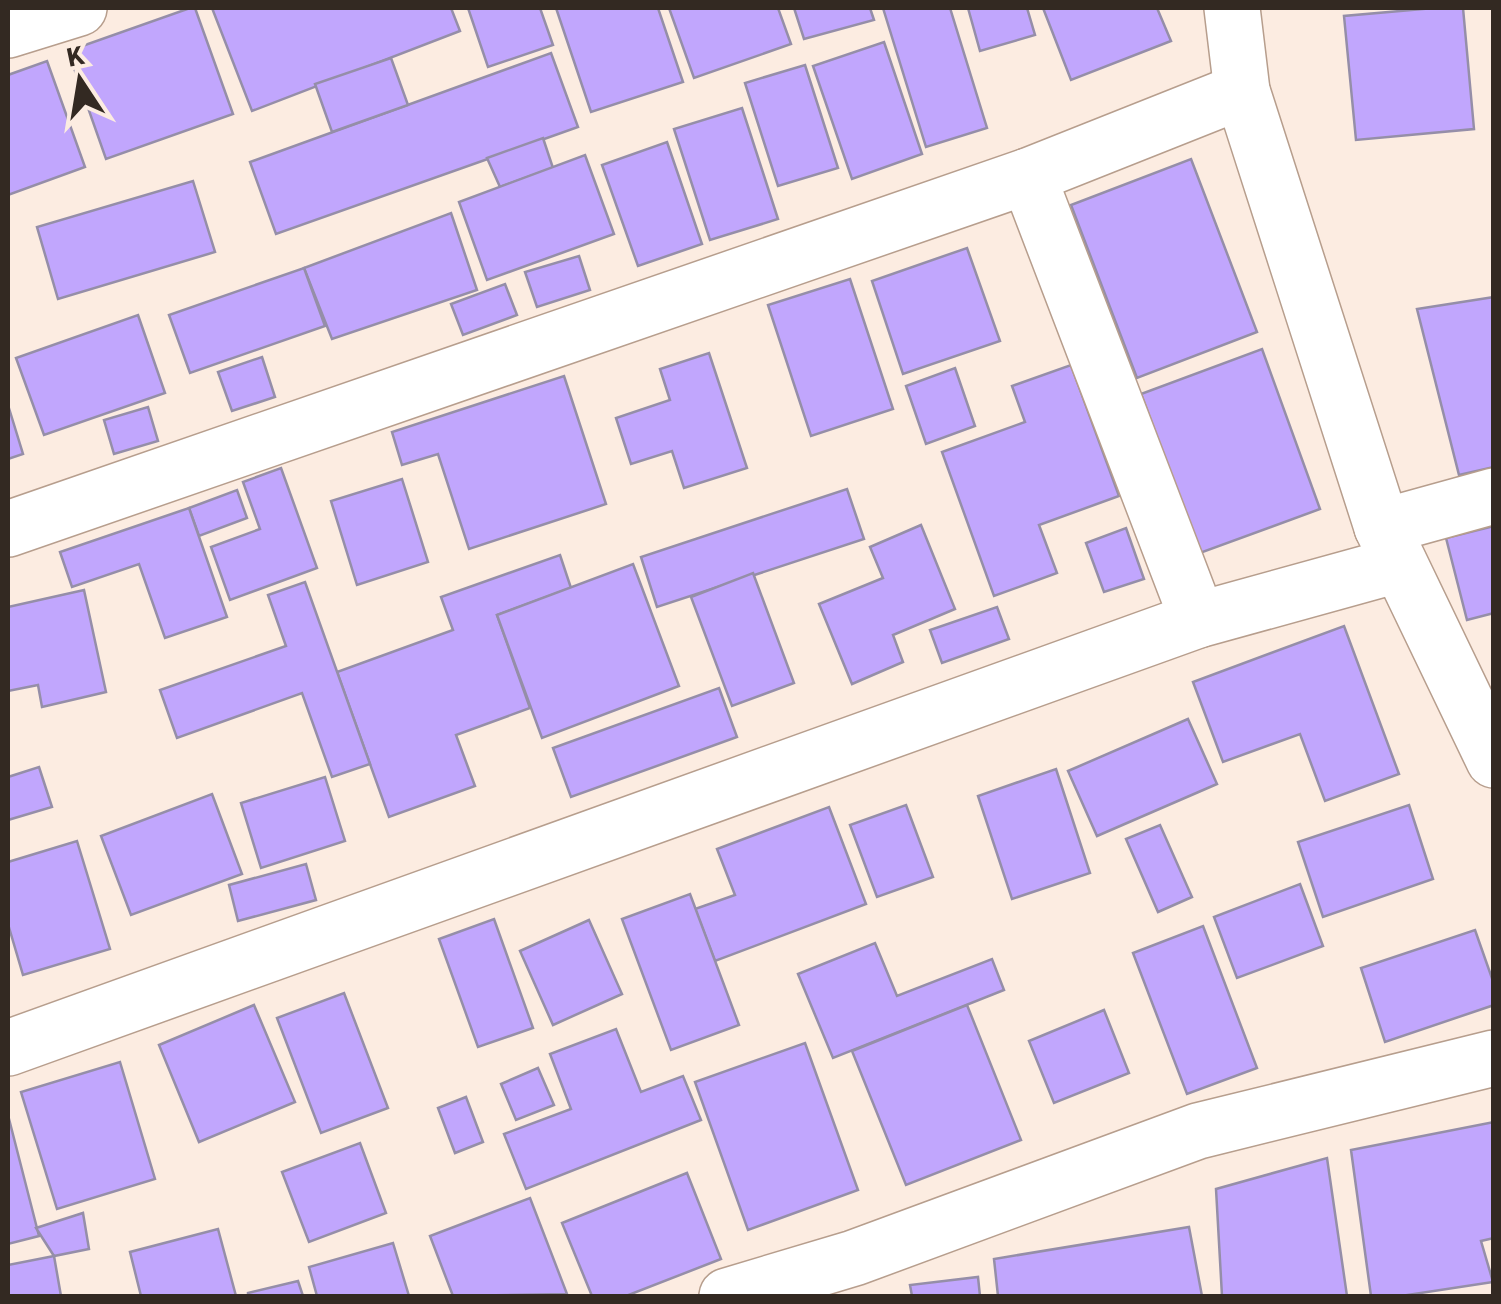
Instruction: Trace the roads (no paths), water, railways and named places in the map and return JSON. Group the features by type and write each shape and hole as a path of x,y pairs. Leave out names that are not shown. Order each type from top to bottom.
{"street":[{"path":"8,30 76,8"},
{"path":"1232,8 1242,90 1389,546 1494,760"},
{"path":"8,529 1028,176 1242,90"},
{"path":"1028,176 1198,620"},
{"path":"8,1048 1198,620 1389,546 1494,496"},
{"path":"727,1296 854,1258 1198,1131 1494,1058"}]}
